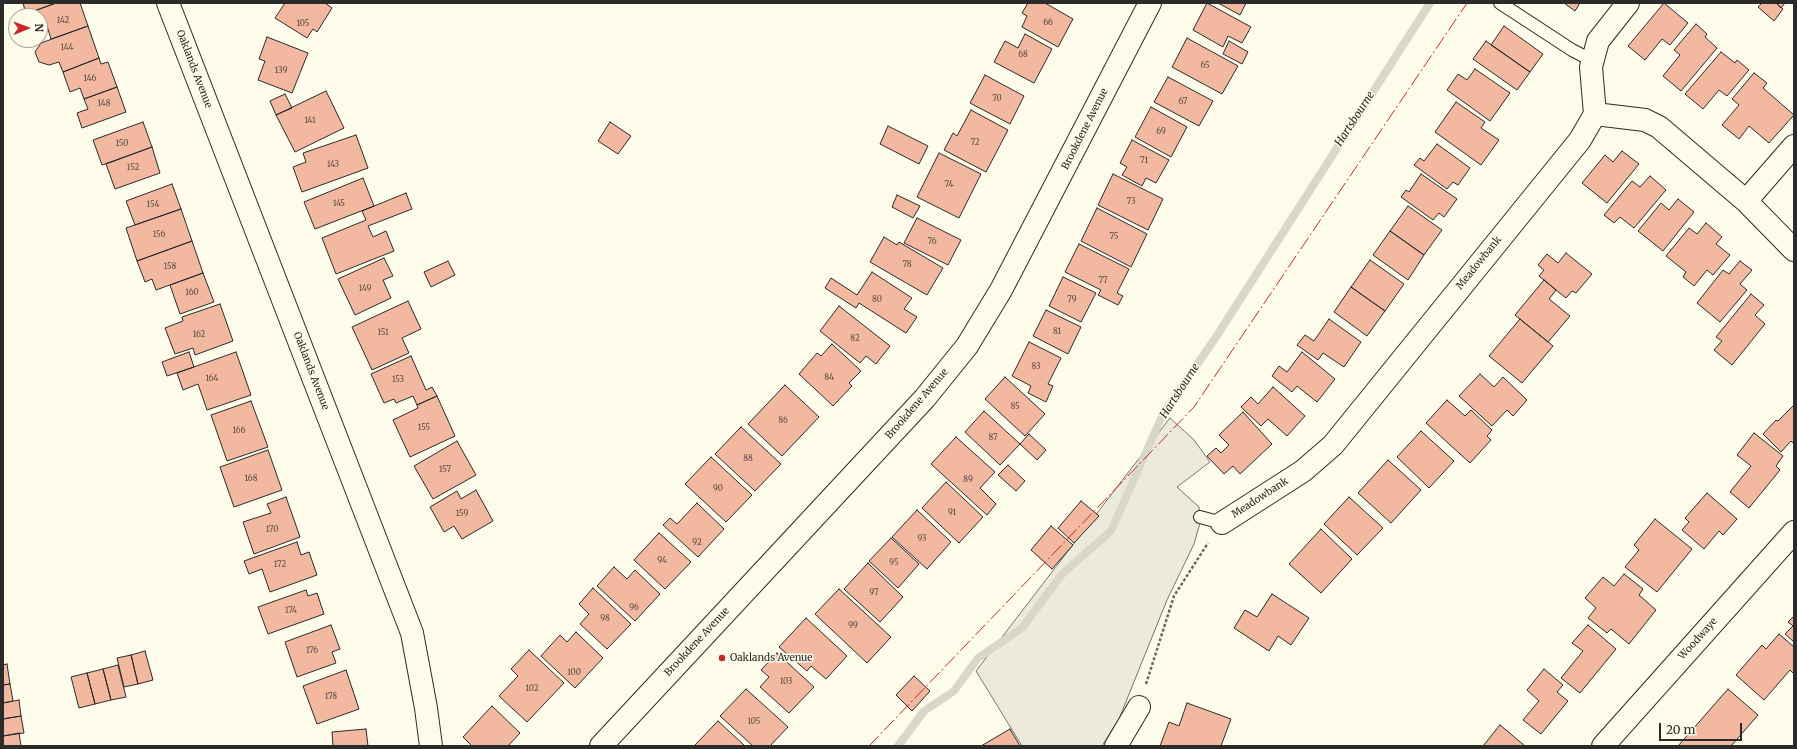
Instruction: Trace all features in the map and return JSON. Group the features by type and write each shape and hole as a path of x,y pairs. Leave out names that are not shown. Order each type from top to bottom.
{"street":[{"name":"Brookdene Avenue","path":"601,746 925,398 967,346 1002,290 1150,3"},
{"path":"1628,3 1598,41 1591,67 1595,114 1645,120 1659,127 1746,201 1794,250"},
{"name":"Oaklands Avenue","path":"171,4 412,633 426,708 431,746"},
{"name":"Meadowbank","path":"1222,523 1303,471 1332,445 1476,266 1580,140 1595,114"},
{"path":"1746,201 1794,146"},
{"name":"Woodwaye","path":"1603,746 1794,532"},
{"path":"1116,746 1139,707"}],"lane":[{"path":"1500,3 1572,50 1593,60"},
{"path":"1200,517 1222,523"}],"path":[{"path":"1139,707 1174,596 1222,523"}],"shaded area":[{"path":"1170,418 1194,440 1210,462 1177,487 1199,507 1200,523 1194,544 1167,600 1119,719 1102,746 1022,746 976,671"}],"building":[{"path":"23,3 56,3 42,8 24,8"},
{"path":"56,3 80,3 88,26 51,39 48,29 48,8 42,8"},
{"path":"285,3 325,3 332,8 317,32 313,29 307,38 275,18"},
{"path":"1028,3 1045,3 1073,19 1058,47 1022,27 1027,16 1022,13"},
{"path":"1207,3 1251,27 1242,43 1228,36 1223,47 1193,30"},
{"path":"1218,3 1246,3 1240,15"},
{"path":"1564,3 1580,3 1575,11"},
{"path":"1664,3 1688,23 1670,45 1662,39 1645,60 1628,46"},
{"path":"1762,3 1776,3 1783,9 1774,21 1758,7"},
{"path":"1776,3 1785,3 1781,8"},
{"path":"1696,24 1707,34 1705,37 1717,48 1681,91 1663,76 1680,55 1674,50"},
{"path":"88,26 99,58 63,72 59,62 49,65 39,62 35,52 38,48 48,48 48,40"},
{"path":"1504,26 1543,54 1530,72 1491,45"},
{"path":"1025,34 1052,49 1034,83 994,62 1005,41 1018,48"},
{"path":"267,37 308,53 292,93 258,80 265,61 259,59"},
{"path":"1187,38 1238,66 1222,94 1172,67"},
{"path":"1229,41 1248,52 1242,64 1223,54"},
{"path":"1486,41 1530,72 1517,90 1473,59"},
{"path":"1721,52 1735,63 1737,60 1749,70 1727,96 1719,90 1703,109 1685,94"},
{"path":"99,58 101,64 108,62 117,87 84,99 80,88 70,92 63,72"},
{"path":"1475,69 1510,93 1490,121 1447,90 1458,74 1467,80"},
{"path":"1754,73 1767,83 1763,88 1794,115 1769,143 1749,126 1739,139 1722,125 1739,105 1732,99"},
{"path":"985,75 1024,96 1010,124 970,103"},
{"path":"1168,77 1213,101 1199,126 1154,102"},
{"path":"117,87 126,112 82,128 77,113 88,109 84,99"},
{"path":"326,91 344,128 295,152 276,115"},
{"path":"285,94 292,108 276,115 270,101"},
{"path":"1456,102 1485,122 1481,128 1499,140 1481,165 1435,132"},
{"path":"1151,107 1187,127 1171,157 1135,137"},
{"path":"971,110 1008,130 986,172 944,150 953,133 957,136"},
{"path":"143,122 152,147 102,165 93,140"},
{"path":"610,122 631,136 618,154 598,141"},
{"path":"888,126 928,146 919,164 880,144"},
{"path":"356,135 368,168 302,192 293,167 306,162 303,153"},
{"path":"1132,140 1169,160 1156,183 1146,178 1142,186 1122,175 1127,167 1120,163"},
{"path":"1437,144 1470,168 1458,185 1453,182 1447,189 1414,165 1420,158 1424,161"},
{"path":"152,147 160,173 115,189 106,164"},
{"path":"1622,151 1639,164 1607,203 1582,183 1605,155 1613,162"},
{"path":"939,153 981,174 959,218 917,197"},
{"path":"1113,174 1163,199 1148,230 1098,205"},
{"path":"1421,174 1457,199 1444,217 1439,213 1433,220 1401,197 1406,190 1409,192"},
{"path":"1650,176 1666,190 1634,228 1620,217 1614,223 1604,215 1632,181 1640,187"},
{"path":"363,178 374,206 315,229 304,202"},
{"path":"172,184 181,209 135,225 126,201"},
{"path":"406,193 412,209 368,226 373,237 386,231 394,251 336,274 322,238 366,220 362,211"},
{"path":"897,195 920,206 913,218 892,207"},
{"path":"1678,199 1694,212 1663,251 1638,231 1661,203 1669,210"},
{"path":"1408,206 1442,230 1424,255 1390,231"},
{"path":"1097,208 1147,234 1131,267 1081,241"},
{"path":"181,209 192,241 137,261 126,228"},
{"path":"917,218 961,240 948,265 904,243"},
{"path":"1706,223 1722,237 1716,244 1730,255 1713,275 1707,270 1694,286 1683,277 1686,272 1666,256 1689,228 1697,234"},
{"path":"1390,231 1424,255 1408,280 1373,255"},
{"path":"884,237 897,245 899,242 943,268 927,295 870,262"},
{"path":"192,241 203,273 156,290 152,279 145,282 137,261"},
{"path":"1079,244 1129,269 1117,293 1123,296 1118,305 1098,295 1101,290 1065,272"},
{"path":"1566,253 1592,274 1576,293 1572,291 1566,298 1539,276 1544,270 1538,265 1547,254 1558,263"},
{"path":"384,258 393,276 383,280 391,298 355,315 338,279"},
{"path":"1370,260 1404,284 1385,311 1351,287"},
{"path":"448,261 455,275 431,287 424,272"},
{"path":"1740,261 1752,270 1740,284 1747,290 1720,322 1697,303 1723,270 1729,274"},
{"path":"872,272 912,298 904,309 917,317 906,333 859,303 856,308 825,288 831,278 857,295"},
{"path":"203,273 214,302 180,314 170,285"},
{"path":"1063,277 1096,293 1081,322 1049,306"},
{"path":"1544,280 1556,290 1549,299 1570,316 1548,342 1515,315"},
{"path":"1351,287 1385,311 1367,336 1334,312"},
{"path":"1751,294 1764,305 1755,315 1765,324 1732,365 1714,350 1722,341 1716,337"},
{"path":"408,301 421,329 402,338 409,353 372,370 352,327"},
{"path":"220,304 233,341 195,355 193,348 175,354 165,328 183,321 182,317"},
{"path":"839,306 890,346 876,364 866,356 860,363 820,331"},
{"path":"1046,310 1081,327 1068,354 1033,336"},
{"path":"1329,319 1361,342 1344,367 1323,353 1318,360 1297,345 1305,335 1314,341"},
{"path":"1520,319 1553,346 1522,383 1489,356"},
{"path":"1029,342 1061,358 1048,384 1053,386 1046,402 1028,393 1031,386 1012,376"},
{"path":"832,344 861,371 849,383 852,386 833,406 799,374 817,353 821,356"},
{"path":"189,352 194,367 167,376 162,362"},
{"path":"236,352 251,395 207,410 198,384 183,390 177,373"},
{"path":"1302,352 1335,379 1317,402 1297,386 1292,392 1272,376 1279,366 1287,372"},
{"path":"411,356 426,390 432,387 437,396 417,405 413,396 396,403 394,399 384,403 371,374"},
{"path":"1480,374 1494,387 1503,377 1527,400 1513,416 1507,410 1492,426 1459,396"},
{"path":"1005,377 1045,414 1025,436 985,399"},
{"path":"785,385 819,417 782,456 748,424"},
{"path":"1273,387 1305,416 1287,436 1268,419 1261,426 1241,407 1251,397 1258,404"},
{"path":"437,396 455,436 410,457 393,420 418,408 417,405"},
{"path":"1447,400 1465,416 1471,410 1492,430 1487,436 1491,440 1470,463 1426,423"},
{"path":"251,401 268,447 227,461 211,415"},
{"path":"1794,405 1794,444 1791,441 1781,452 1763,434 1776,420 1778,421"},
{"path":"984,411 1020,444 1000,465 965,432"},
{"path":"1243,412 1272,444 1240,474 1233,466 1224,474 1207,456 1216,448 1221,453 1229,445 1219,435"},
{"path":"741,427 781,464 755,491 715,454"},
{"path":"1421,431 1454,461 1429,488 1397,457"},
{"path":"1754,433 1783,456 1776,466 1780,470 1749,508 1730,492 1751,466 1737,455"},
{"path":"1029,434 1046,450 1037,460 1020,444"},
{"path":"956,437 995,472 980,488 996,504 987,515 931,464"},
{"path":"457,441 476,475 433,499 414,466"},
{"path":"268,450 282,490 234,507 220,467"},
{"path":"711,457 752,495 726,522 685,484"},
{"path":"1388,460 1421,490 1391,523 1358,493"},
{"path":"1008,465 1025,481 1016,491 998,475"},
{"path":"946,482 983,517 959,543 922,508"},
{"path":"476,490 493,521 462,539 454,526 444,532 430,507 457,491 461,499"},
{"path":"1707,493 1737,519 1723,535 1719,531 1704,549 1682,530 1689,522 1685,518"},
{"path":"286,497 300,537 254,554 243,522 271,513 267,504"},
{"path":"1349,497 1383,528 1357,555 1324,524"},
{"path":"1081,501 1099,516 1074,543 1058,528"},
{"path":"697,503 724,529 698,557 663,525 670,518 677,524"},
{"path":"917,510 951,542 927,569 892,537"},
{"path":"1655,519 1692,549 1657,592 1625,567 1639,550 1634,545"},
{"path":"1051,526 1073,545 1052,569 1031,550"},
{"path":"1321,529 1352,559 1321,593 1289,564"},
{"path":"659,533 691,562 665,589 634,560"},
{"path":"891,538 919,564 898,588 869,561"},
{"path":"297,542 301,555 309,552 317,575 270,592 262,569 249,574 244,561"},
{"path":"868,563 903,597 880,622 844,589"},
{"path":"614,567 627,579 635,570 660,594 635,621 597,586"},
{"path":"1624,574 1643,589 1639,595 1656,610 1629,644 1611,629 1607,633 1588,618 1596,608 1585,598 1603,577 1614,586"},
{"path":"593,588 631,624 607,649 580,624 589,614 579,604"},
{"path":"839,589 891,637 867,663 815,614"},
{"path":"306,590 308,596 317,593 324,614 268,634 258,607"},
{"path":"1272,594 1309,618 1291,645 1278,636 1269,651 1234,628 1245,610 1257,617"},
{"path":"1794,616 1794,642 1785,634 1793,626 1788,622"},
{"path":"806,618 847,656 826,679 811,666 807,671 779,647"},
{"path":"331,625 340,649 332,652 336,663 297,677 285,642"},
{"path":"1588,625 1616,649 1580,693 1561,678 1583,651 1572,643"},
{"path":"576,632 603,658 575,688 541,656 560,635 567,642"},
{"path":"1779,634 1794,647 1794,674 1790,670 1764,700 1736,675 1762,645 1766,649"},
{"path":"529,650 564,683 527,722 499,696 518,676 511,669"},
{"path":"145,651 153,680 138,684 131,655"},
{"path":"777,653 814,687 789,713 760,687 769,677 761,670"},
{"path":"131,655 138,684 124,687 117,658"},
{"path":"7,664 10,684 3,685 3,665"},
{"path":"118,665 126,697 111,700 103,669"},
{"path":"103,669 111,700 95,704 87,673"},
{"path":"1544,669 1563,685 1557,692 1568,701 1541,734 1523,720 1539,701 1527,690"},
{"path":"346,670 359,709 317,724 303,686"},
{"path":"87,673 95,704 79,708 71,677"},
{"path":"914,676 930,691 912,711 896,695"},
{"path":"10,684 13,701 3,703 3,685"},
{"path":"746,689 788,727 770,746 753,746 720,716"},
{"path":"1728,689 1758,715 1731,746 1678,746"},
{"path":"19,700 21,716 3,719 3,703"},
{"path":"1187,703 1231,719 1221,746 1160,746 1169,722 1179,726"},
{"path":"492,706 520,733 508,746 472,746 463,737"},
{"path":"21,716 24,733 3,736 3,719"},
{"path":"718,721 745,746 694,746"},
{"path":"1500,725 1525,746 1483,746"},
{"path":"366,729 368,746 333,746 332,732"},
{"path":"1010,729 1020,746 981,746"},
{"path":"19,733 21,746 3,746 3,736"}],"waterway":[{"name":"Hartsbourne","path":"898,746 924,711 954,691 978,658 1022,628 1062,574 1111,531 1163,414 1216,337 1430,3"}],"power":[{"path":"869,746 1194,407 1467,3"}],"place":[{"name":"Oaklands Avenue","path":"722,658"}]}
